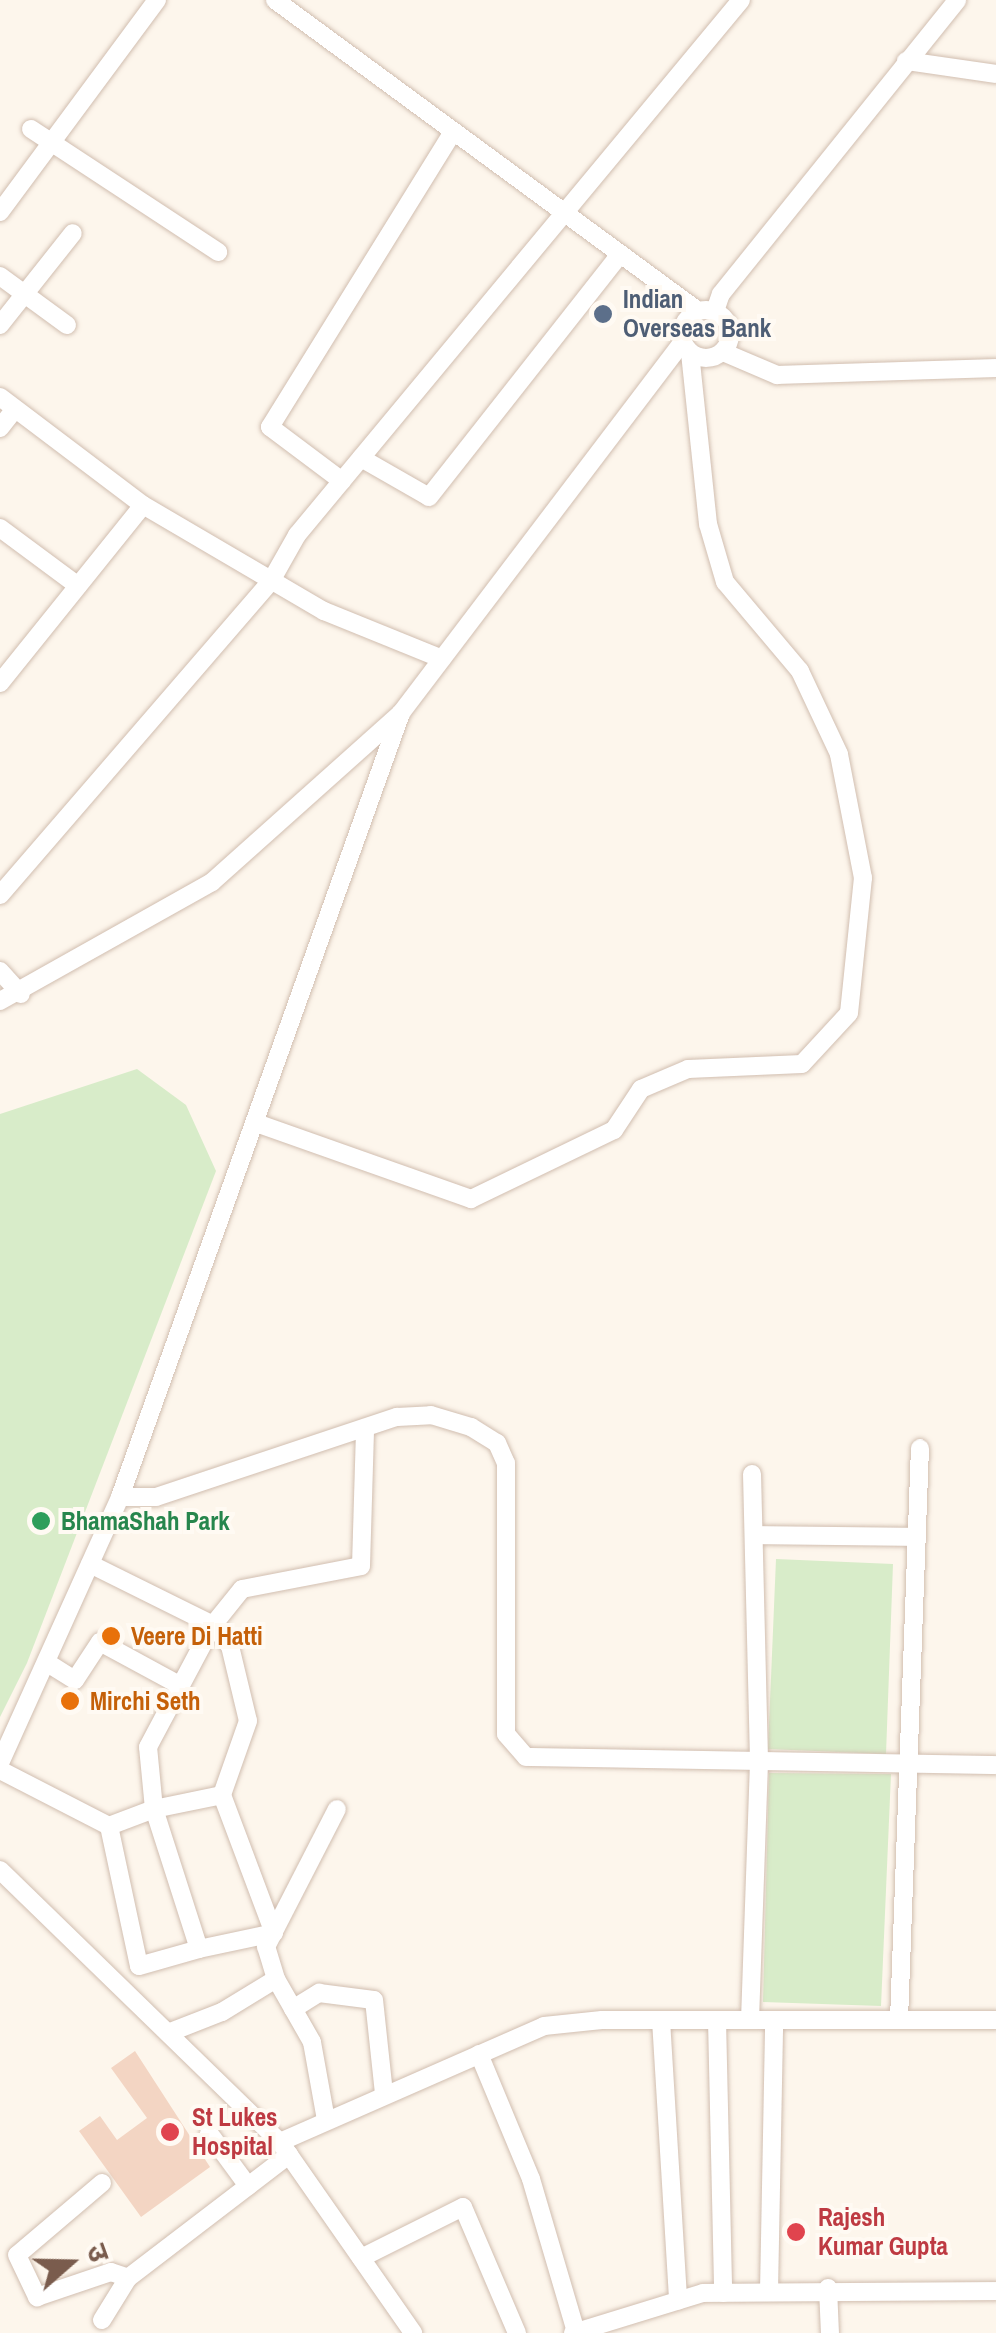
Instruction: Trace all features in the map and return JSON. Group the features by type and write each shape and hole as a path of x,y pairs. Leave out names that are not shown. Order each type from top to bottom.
{"street":[{"path":"0,212 158,0"},
{"path":"275,0 620,254 730,328 723,352"},
{"path":"0,895 272,581 298,534 741,0"},
{"path":"258,1124 472,1199 614,1130 641,1088 672,1076 802,1064 849,1013 864,878 839,754 800,671 725,582 708,524 685,322 706,311 721,294 957,0"},
{"path":"906,61 996,74"},
{"path":"31,129 218,252"},
{"path":"342,481 270,426 453,132"},
{"path":"0,325 73,233"},
{"path":"361,458 429,497 620,254"},
{"path":"0,276 67,325"},
{"path":"687,348 706,359 723,352 778,374 996,368"},
{"path":"0,1001 21,994 212,882 401,713 687,348"},
{"path":"0,428 8,403 143,505 324,611 442,659"},
{"path":"0,683 143,505"},
{"path":"0,528 78,586"},
{"path":"0,1762 120,1497 258,1124 401,713"},
{"path":"0,971 21,994"},
{"path":"120,1497 156,1497 365,1428 430,1414 497,1442 506,1463 506,1734 526,1757 996,1765"},
{"path":"199,1949 154,1809 148,1747 213,1625 242,1589 361,1566 365,1428"},
{"path":"899,2020 904,1763 920,1448"},
{"path":"750,2020 759,1760 752,1474"},
{"path":"754,1535 916,1537"},
{"path":"90,1564 213,1625 230,1646 248,1721 222,1794 274,1933"},
{"path":"46,1662 75,1680 100,1642 181,1686"},
{"path":"0,1770 108,1826 154,1809 222,1794"},
{"path":"326,2120 312,2042 276,1979 266,1947 337,1810"},
{"path":"108,1826 139,1966 274,1933"},
{"path":"0,1870 284,2149 413,2333"},
{"path":"168,2033 222,2012 276,1979"},
{"path":"293,2009 320,1993 374,2000 384,2094"},
{"path":"102,2320 128,2278 248,2186 284,2149 326,2120 544,2026 661,2020 996,2020"},
{"path":"661,2020 678,2300"},
{"path":"717,2020 723,2292"},
{"path":"768,2282 774,2020"},
{"path":"479,2054 531,2179 574,2333 678,2300 768,2282 828,2288 996,2292"},
{"path":"209,2133 248,2186"},
{"path":"102,2183 17,2254 37,2296 111,2272 128,2278"},
{"path":"361,2258 462,2207 518,2333"},
{"path":"828,2288 830,2333"}],"green space":[{"name":"BhamaShah Park","path":"137,1069 186,1105 216,1171 27,1663 0,1717 0,1114"},
{"path":"776,1559 893,1564 886,1754 768,1749"},
{"path":"769,1773 891,1774 881,2006 763,2002"}],"building":[{"path":"135,2051 210,2167 141,2217 79,2131 100,2116 117,2140 147,2118 111,2068"}],"place":[{"name":"Indian Overseas Bank","path":"603,314"},
{"name":"BhamaShah Park","path":"41,1521"},
{"name":"Veere Di Hatti","path":"111,1636"},
{"name":"Mirchi Seth","path":"70,1701"},
{"name":"St Lukes Hospital","path":"170,2132"},
{"name":"Rajesh Kumar Gupta","path":"796,2232"}]}
